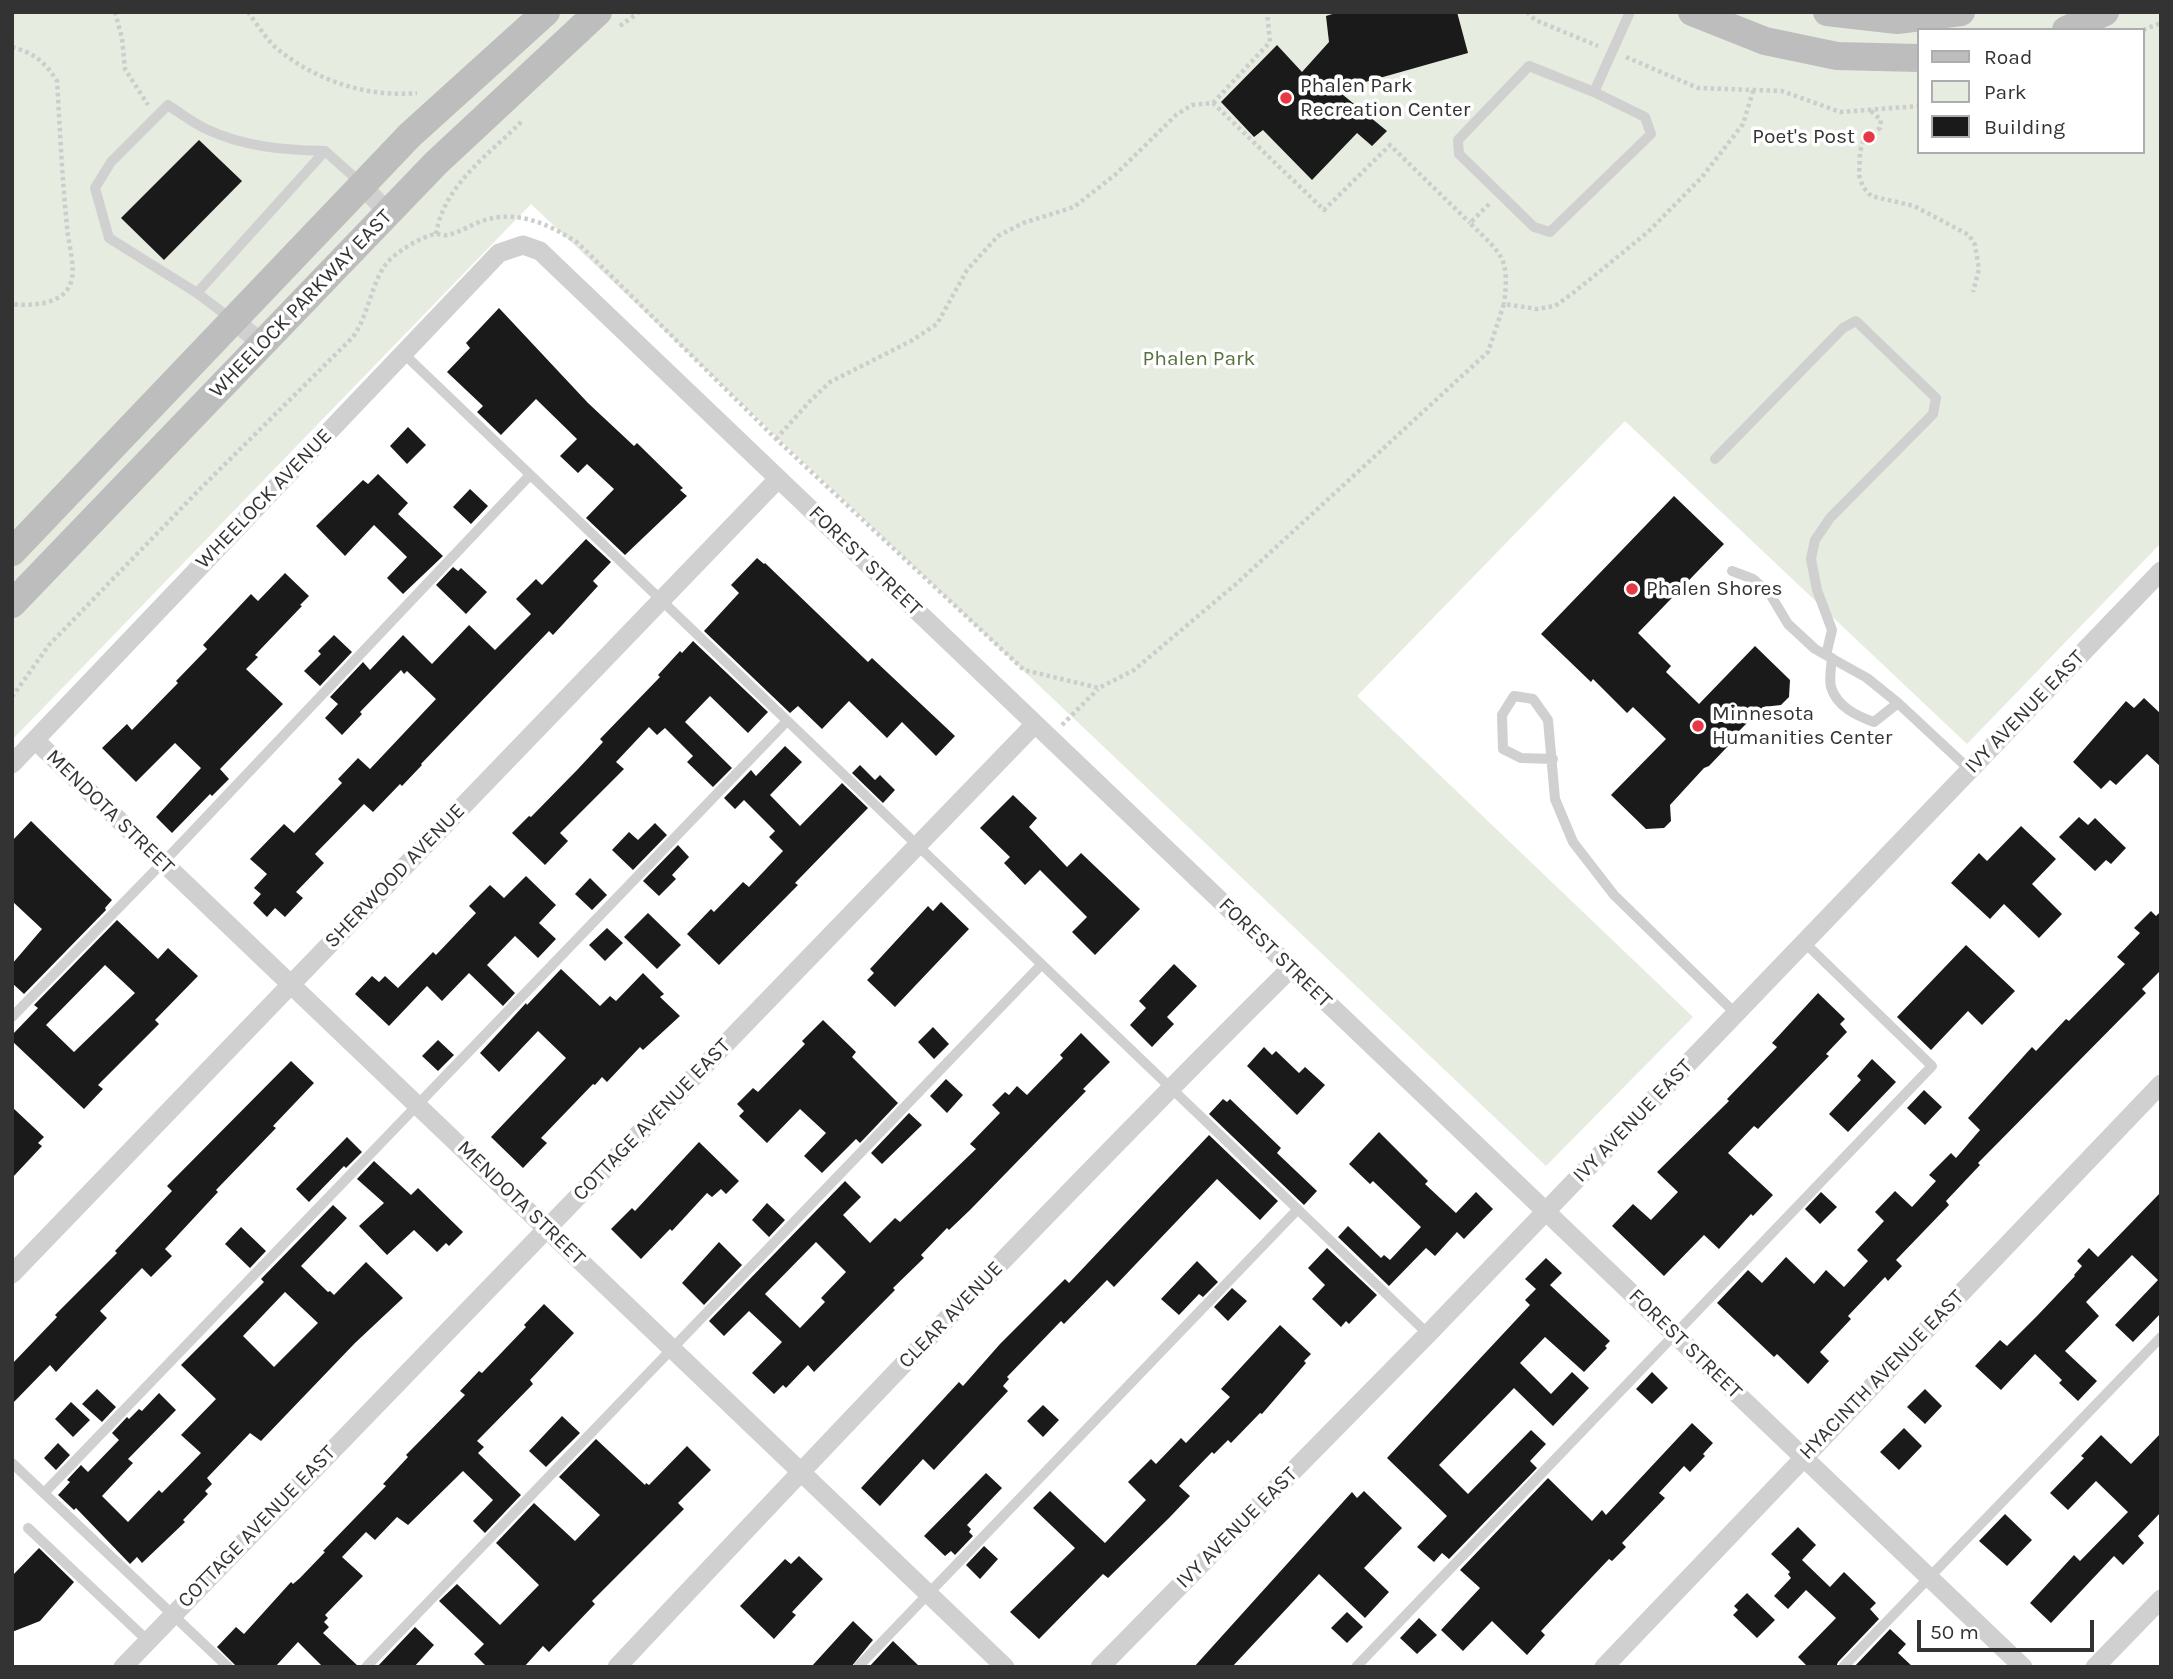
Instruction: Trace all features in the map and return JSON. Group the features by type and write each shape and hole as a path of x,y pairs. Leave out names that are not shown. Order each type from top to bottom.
{"street":[{"name":"WHEELOCK PARKWAY EAST","path":"12,552 410,135 546,12"},
{"path":"1692,12 1765,41 1838,56 1918,58"},
{"path":"1827,12 1897,20 1961,12"},
{"path":"2070,28 2105,12"},
{"name":"WHEELOCK PARKWAY EAST","path":"12,604 436,163 606,22"},
{"path":"362,185 388,213"},
{"name":"WHEELOCK AVENUE","path":"12,764 499,253 523,245"},
{"name":"FOREST STREET","path":"523,245 540,251 2023,1667"},
{"path":"233,320 263,344"},
{"name":"SHERWOOD AVENUE","path":"12,1274 778,479"},
{"name":"IVY AVENUE EAST","path":"1100,1667 1428,1334 2161,571"},
{"name":"COTTAGE AVENUE EAST","path":"123,1667 1035,724"},
{"name":"MENDOTA STREET","path":"35,740 1006,1667"},
{"name":"CLEAR AVENUE","path":"617,1667 1172,1086 1291,968"},
{"name":"HYACINTH AVENUE EAST","path":"1604,1667 2161,1084"},
{"path":"2095,1667 2161,1599"}],"lane":[{"path":"1594,92 1630,12"},
{"path":"1529,66 1594,92 1645,117 1651,134 1550,232 1534,227 1459,154 1458,140 1529,66"},
{"path":"233,320 197,293 109,238 95,188 111,162 168,105 204,129 242,143 284,150 325,151 362,185"},
{"path":"197,293 325,151"},
{"path":"1715,459 1843,328 1856,321 1936,398 1933,414 1830,518 1815,540 1811,559 1817,590 1832,630 1830,686 1838,699 1854,715 1874,722 1898,703"},
{"path":"404,353 1428,1334"},
{"path":"12,1017 530,475"},
{"path":"1732,571 1753,579 1770,594 1788,624 1815,649 1867,678 1970,770"},
{"path":"1553,759 1521,758 1503,749 1502,715 1514,696 1533,699 1548,720 1553,759 1555,799 1573,842 1614,895 1736,1014"},
{"path":"44,1493 787,721"},
{"path":"1356,1667 1932,1066 1804,942"},
{"path":"366,1667 1041,965"},
{"path":"858,1667 1298,1209"},
{"path":"1843,1667 2161,1337"},
{"path":"12,1463 228,1667"},
{"path":"28,1528 148,1641"}],"path":[{"path":"115,12 122,38 125,69 156,117"},
{"path":"248,12 273,45 308,71 360,89 394,95 419,93"},
{"path":"606,22 639,12"},
{"path":"776,439 830,382 911,341 937,324 967,270 999,236 1023,222 1074,207 1116,174 1176,115 1192,105 1213,103 1270,42 1267,12"},
{"path":"1527,12 1535,20 1698,88 1782,91 1840,112 1918,106"},
{"path":"12,47 28,51 46,63 57,80 73,276 69,288 53,301 25,306 12,304"},
{"path":"1504,304 1537,309 1555,306 1648,232 1702,177 1743,124 1754,88"},
{"path":"1051,737 1098,688 1134,670 1237,584 1478,362 1488,352 1504,304 1506,264 1499,251 1390,145 1324,210 1213,103"},
{"path":"1871,110 1881,120 1880,128 1863,142 1860,152 1859,175 1863,187 1871,196 1914,206 1969,235 1975,245 1979,269 1973,292"},
{"path":"436,234 449,202 471,169 530,113"},
{"path":"1470,223 1499,193"},
{"path":"12,697 49,645 200,489 353,337 362,323 379,276 393,256 406,246 436,234 448,235 483,220 508,215 536,221 559,230 578,243 776,439 1024,670 1098,688"}],"green space":[{"name":"Phalen Park","path":"12,12 2161,12 2161,543 1967,744 1625,421 1357,696 1693,1017 1546,1166 531,204 12,740"}],"building":[{"name":"Phalen Park Recreation Center","path":"1339,12 1457,12 1468,53 1337,90 1387,131 1372,146 1357,133 1312,180 1263,130 1254,137 1221,102 1277,45 1302,72 1329,42 1326,16"},
{"path":"199,140 242,181 164,260 121,218"},
{"path":"499,308 588,403 634,446 637,443 683,488 680,490 687,496 625,555 586,518 614,489 587,464 578,473 560,456 577,439 536,399 501,435 477,412 483,406 447,372 470,348 466,343"},
{"path":"408,427 426,445 407,464 390,446"},
{"path":"378,474 408,503 398,514 443,556 403,594 387,578 407,557 374,525 345,556 316,526 363,480 368,484"},
{"path":"470,489 488,506 471,524 453,507"},
{"path":"1674,496 1724,544 1638,633 1671,666 1666,672 1699,704 1755,646 1790,680 1789,697 1781,705 1763,707 1730,740 1730,744 1670,805 1671,821 1664,828 1646,829 1611,795 1666,739 1633,707 1627,713 1541,634"},
{"path":"586,539 611,562 593,581 598,586 553,635 549,631 402,786 400,784 373,812 364,804 315,854 324,863 296,892 303,898 285,917 275,908 267,917 253,903 261,894 254,888 267,874 250,859 284,824 294,833 342,783 338,779 358,758 370,769 436,699 407,671 404,674 401,670 360,712 362,714 342,735 325,718 338,704 330,697 363,662 370,670 403,635 432,664 469,625 495,650 531,614 516,599 536,579 542,585"},
{"path":"757,558 868,662 872,658 955,736 936,756 902,722 887,738 849,701 822,729 798,706 790,713 704,631 739,593 731,585"},
{"path":"453,567 458,571 461,568 487,592 466,614 436,585"},
{"path":"285,573 309,596 255,655 258,657 246,669 283,704 220,769 229,779 212,796 210,794 172,833 156,817 201,768 175,743 136,782 102,748 127,724 132,730 178,683 176,681 207,649 203,645 251,594 258,601"},
{"path":"334,635 352,652 320,686 304,671 321,654 318,651"},
{"path":"693,641 768,712 748,733 710,696 685,722 732,768 713,787 687,762 693,756 665,728 657,735 649,727 616,762 624,769 560,833 568,841 545,865 512,833 578,769 603,742 600,739 660,677 658,675 680,651 682,653"},
{"path":"2144,698 2161,714 2161,767 2147,754 2116,785 2110,780 2101,789 2073,762 2126,701 2134,708"},
{"path":"785,746 802,762 770,795 800,826 842,783 868,808 795,883 798,885 719,965 687,934 711,909 714,912 743,882 749,887 783,851 769,837 775,831 744,800 735,809 724,798 751,770 756,776"},
{"path":"860,765 875,780 880,775 895,790 883,803 852,773"},
{"path":"1013,795 1037,818 1029,827 1067,867 1081,853 1140,909 1095,955 1072,932 1087,917 1040,870 1025,885 1004,863 1010,857 980,828"},
{"path":"2079,817 2088,825 2095,818 2126,848 2111,864 2106,860 2095,871 2059,837"},
{"path":"31,821 112,900 106,910 24,994 12,983 12,964 42,929 12,901 12,841"},
{"path":"655,823 667,835 633,870 612,850 629,832 638,840"},
{"path":"2021,826 2056,859 2032,884 2062,914 2039,938 2004,904 1990,919 1951,883 1979,853 1987,861"},
{"path":"678,845 689,857 672,875 676,879 659,896 643,881"},
{"path":"526,876 556,905 539,923 556,939 538,958 515,936 487,965 515,993 503,1006 469,973 442,1001 427,986 389,1026 355,994 372,976 379,982 385,976 398,988 433,952 436,955 476,913 469,906 490,885 504,898"},
{"path":"590,878 607,895 592,910 575,894"},
{"path":"941,902 969,929 895,1007 867,980 874,973 870,969 928,906 933,911"},
{"path":"2151,911 2156,916 2161,911 2161,970 2142,989 2146,993 1978,1163 1980,1165 1946,1201 1949,1205 1896,1260 1902,1266 1888,1281 1885,1277 1848,1316 1851,1319 1820,1352 1829,1361 1808,1384 1777,1354 1774,1357 1717,1303 1748,1270 1762,1283 1786,1257 1814,1284 1826,1270 1844,1287 1868,1261 1857,1250 1884,1221 1875,1212 1895,1191 1912,1207 1936,1181 1929,1175 1951,1153 1956,1158 1980,1130 1968,1118 2032,1047 2036,1051 2125,964 2117,957 2140,933 2134,928"},
{"path":"648,913 681,945 657,969 624,937"},
{"path":"117,920 158,959 168,948 198,976 155,1020 159,1024 98,1085 103,1089 84,1109 12,1041 12,1035 38,1008 34,1005","holes":["105,965 135,993 74,1052 46,1025"]},
{"path":"607,928 623,943 605,961 589,945"},
{"path":"1966,945 2015,991 1982,1025 1968,1011 1931,1050 1897,1017"},
{"path":"1174,964 1197,986 1167,1017 1174,1024 1152,1047 1130,1025 1146,1008 1139,1001"},
{"path":"561,969 600,1006 610,996 616,1001 643,973 664,994 660,997 680,1016 643,1050 640,1047 607,1082 602,1077 593,1084 541,1138 547,1143 523,1168 491,1137 566,1058 538,1031 499,1072 480,1053"},
{"path":"1818,993 1845,1019 1840,1024 1847,1032 1826,1054 1829,1056 1758,1129 1754,1126 1728,1153 1773,1195 1753,1216 1751,1214 1719,1249 1704,1235 1664,1276 1612,1226 1633,1204 1651,1220 1678,1192 1657,1172 1729,1101 1727,1099 1777,1047 1772,1043"},
{"path":"823,1020 856,1052 852,1057 898,1103 860,1143 856,1139 822,1173 804,1156 826,1133 800,1109 767,1143 739,1116 744,1111 737,1104 753,1088 758,1092 805,1044 802,1041"},
{"path":"933,1027 949,1044 934,1059 918,1042"},
{"path":"1081,1033 1110,1062 1083,1089 1086,1091 970,1210 949,1230 947,1228 921,1255 924,1258 893,1288 895,1290 814,1372 808,1365 786,1388 783,1385 774,1394 752,1373 782,1342 749,1311 724,1336 709,1321 845,1181 861,1197 843,1215 870,1243 895,1218 900,1222 976,1149 970,1144 1000,1113 992,1105 1005,1092 1009,1095 1017,1086 1027,1095 1063,1058 1060,1055","holes":["816,1242 846,1272 821,1298 825,1302 800,1328 765,1294"]},
{"path":"438,1040 454,1055 438,1071 422,1056"},
{"path":"1264,1047 1272,1055 1276,1051 1299,1073 1305,1067 1325,1085 1297,1115 1247,1066"},
{"path":"1872,1059 1896,1082 1848,1132 1829,1114 1861,1080 1857,1076"},
{"path":"291,1061 314,1083 165,1249 172,1256 151,1277 142,1268 100,1311 107,1318 56,1372 50,1365 12,1404 12,1364 172,1191 167,1186"},
{"path":"946,1079 963,1095 947,1113 930,1096"},
{"path":"1924,1090 1942,1107 1925,1125 1907,1108"},
{"path":"1223,1099 1227,1102 1230,1099 1281,1148 1277,1153 1317,1191 1304,1205 1209,1114"},
{"path":"12,1107 44,1137 38,1143 42,1146 12,1178"},
{"path":"909,1113 922,1125 882,1164 871,1153"},
{"path":"1379,1132 1428,1181 1425,1184 1456,1213 1476,1192 1493,1209 1464,1239 1457,1232 1435,1256 1426,1248 1389,1286 1338,1237 1348,1226 1381,1258 1384,1255 1390,1260 1421,1227 1373,1181 1370,1184 1349,1164"},
{"path":"1209,1135 1278,1201 1260,1220 1217,1179 1114,1287 1107,1280 1064,1324 1061,1321 1007,1377 1009,1379 1003,1386 1008,1391 934,1470 923,1459 880,1506 861,1488 959,1382 963,1386 1000,1344 1065,1279 1069,1283"},
{"path":"347,1137 362,1152 346,1168 344,1166 309,1202 296,1189"},
{"path":"699,1142 739,1181 726,1194 721,1189 712,1197 707,1193 672,1231 670,1229 641,1259 611,1229 632,1208 635,1211"},
{"path":"374,1161 411,1195 418,1188 463,1232 449,1246 446,1243 437,1252 414,1230 387,1255 359,1226 384,1203 357,1179"},
{"path":"1821,1192 1837,1207 1820,1224 1805,1209"},
{"path":"2161,1192 2161,1313 2133,1342 2115,1325 2158,1280 2132,1255 2086,1302 2099,1316 2065,1351 2097,1381 2078,1401 2059,1383 2062,1380 2035,1354 2001,1390 1975,1366 2000,1340 2007,1346 2037,1316 2075,1276 2082,1266 2077,1261 2089,1248 2098,1257"},
{"path":"767,1203 785,1220 769,1237 752,1220"},
{"path":"333,1205 347,1218 301,1266 334,1295 366,1262 403,1298 355,1343 261,1441 250,1433 207,1478 212,1484 205,1491 208,1494 183,1520 185,1522 142,1563 137,1557 130,1564 76,1508 74,1510 58,1495 81,1465 88,1472 119,1440 112,1433 127,1417 129,1419 139,1409 142,1411 159,1393 176,1410 128,1459 133,1463 102,1496 128,1522 159,1490 162,1493 201,1453 181,1435 216,1399 181,1365 264,1282 261,1279","holes":["285,1292 318,1323 274,1367 243,1336"]},
{"path":"241,1227 266,1251 250,1268 225,1244"},
{"path":"719,1242 742,1265 704,1305 682,1283"},
{"path":"1327,1248 1377,1295 1349,1324 1346,1321 1341,1327 1312,1299 1325,1285 1308,1268"},
{"path":"1546,1258 1562,1273 1550,1285 1610,1341 1605,1346 1607,1348 1584,1372 1545,1337 1520,1363 1551,1394 1572,1372 1589,1388 1553,1426 1514,1388 1439,1465 1468,1494 1531,1430 1546,1444 1530,1461 1537,1468 1449,1559 1442,1553 1434,1562 1417,1547 1447,1516 1387,1458 1530,1305 1525,1300 1536,1289 1525,1279"},
{"path":"1197,1261 1218,1282 1203,1297 1199,1294 1179,1315 1161,1299"},
{"path":"1232,1288 1247,1301 1228,1321 1214,1307"},
{"path":"544,1304 574,1333 530,1380 533,1384 477,1441 484,1447 478,1453 521,1495 485,1533 473,1521 493,1500 463,1471 408,1525 397,1517 375,1540 366,1532 342,1557 363,1576 325,1615 328,1618 324,1622 329,1627 323,1633 359,1667 323,1667 298,1642 275,1667 237,1667 217,1647 236,1627 244,1634 291,1582 293,1584 300,1578 325,1552 323,1551 386,1486 383,1484 408,1457 406,1455 465,1395 460,1391 479,1371 482,1373"},
{"path":"1280,1325 1311,1354 1304,1361 1306,1363 1262,1414 1231,1443 1228,1440 1214,1454 1212,1452 1179,1486 1190,1496 1169,1518 1108,1578 1103,1574 1039,1639 1010,1612 1075,1548 1033,1508 1050,1491 1105,1543 1146,1500 1128,1482 1151,1459 1156,1464 1181,1438 1186,1443 1230,1397 1221,1389"},
{"path":"1652,1372 1668,1388 1652,1404 1636,1389"},
{"path":"97,1389 116,1407 102,1422 82,1404"},
{"path":"1925,1389 1942,1406 1925,1424 1907,1407"},
{"path":"71,1402 90,1420 73,1437 55,1419"},
{"path":"1043,1405 1059,1420 1043,1437 1027,1421"},
{"path":"562,1416 580,1433 546,1467 529,1451"},
{"path":"1692,1423 1713,1443 1703,1454 1705,1456 1690,1472 1684,1466 1659,1493 1665,1498 1622,1543 1626,1547 1612,1561 1609,1559 1541,1631 1545,1635 1527,1655 1492,1621 1463,1651 1441,1630 1480,1588 1460,1570 1548,1478 1592,1521 1602,1510 1606,1515"},
{"path":"1904,1428 1922,1446 1899,1470 1880,1452"},
{"path":"2161,1433 2161,1512 2138,1536 2144,1543 2123,1565 2114,1556 2051,1623 2030,1603 2074,1555 2080,1561 2128,1512 2096,1481 2068,1510 2050,1493 2084,1458 2081,1456 2101,1435 2131,1464"},
{"path":"596,1439 645,1485 649,1485 687,1446 711,1470 678,1503 684,1509 592,1601 595,1604 549,1652 543,1646 524,1667 487,1667 474,1654 484,1644 439,1601 457,1584 500,1625 539,1585 496,1543 534,1503 575,1541 600,1515 559,1477"},
{"path":"58,1443 70,1455 56,1470 44,1458"},
{"path":"986,1473 1002,1488 967,1525 973,1536 955,1555 951,1551 945,1556 924,1536"},
{"path":"1364,1491 1402,1528 1364,1568 1389,1592 1365,1618 1319,1574 1232,1667 1194,1667 1352,1492 1357,1498"},
{"path":"2005,1514 2032,1540 2007,1566 1979,1541"},
{"path":"1798,1527 1816,1545 1802,1560 1830,1587 1844,1572 1876,1603 1870,1609 1879,1619 1836,1667 1808,1667 1798,1657 1836,1618 1806,1590 1788,1609 1774,1596 1791,1578 1788,1574 1790,1572 1771,1554"},
{"path":"984,1546 998,1559 980,1579 966,1565"},
{"path":"39,1548 74,1582 40,1621 12,1632 12,1576"},
{"path":"799,1556 823,1579 792,1612 796,1615 774,1639 740,1606 785,1559 791,1564"},
{"path":"1747,1593 1775,1620 1757,1638 1733,1615 1738,1610 1734,1606"},
{"path":"1347,1612 1363,1627 1347,1643 1331,1628"},
{"path":"1419,1618 1437,1635 1417,1654 1400,1638"},
{"path":"853,1621 873,1640 851,1667 811,1667"},
{"path":"415,1627 434,1645 414,1667 377,1667"},
{"path":"1890,1629 1906,1644 1898,1653 1913,1667 1854,1667"},
{"path":"893,1641 920,1667 869,1667"}],"place":[{"name":"Phalen Park Recreation Center","path":"1286,98"},
{"name":"Poet's Post","path":"1869,137"},
{"name":"Phalen Shores","path":"1632,589"},
{"name":"Minnesota Humanities Center","path":"1698,726"}]}
